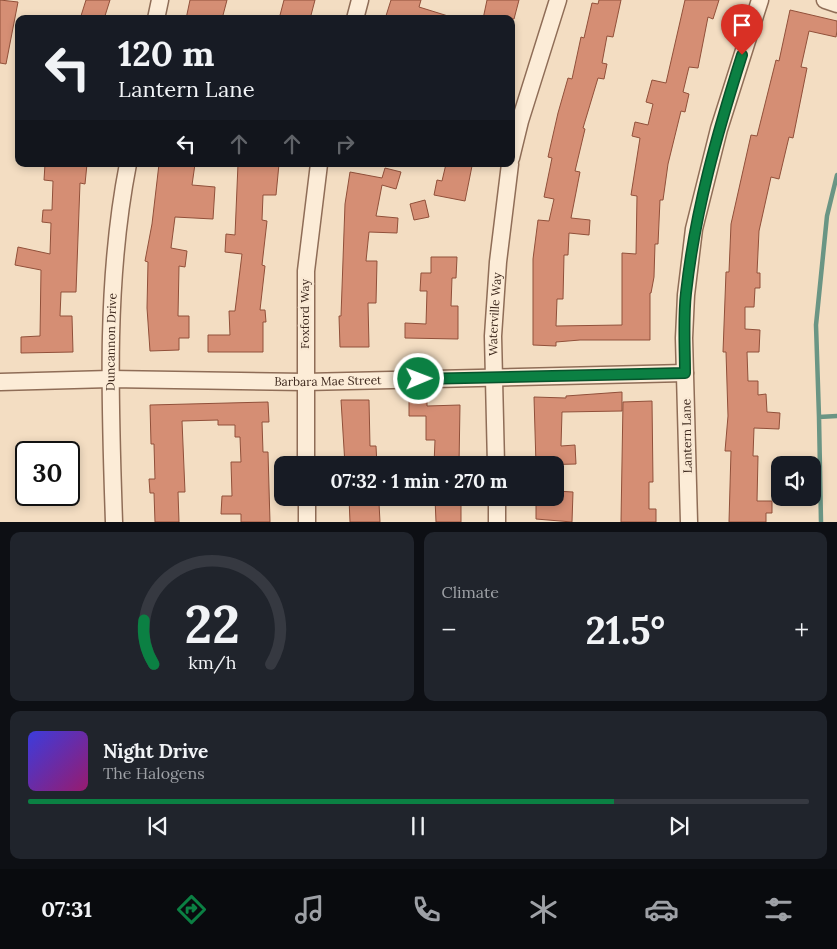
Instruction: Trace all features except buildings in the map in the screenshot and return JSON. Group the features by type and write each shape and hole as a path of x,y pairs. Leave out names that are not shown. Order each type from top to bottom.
{"street":[{"path":"157,15 160,0"},
{"path":"356,15 360,0"},
{"path":"515,142 558,0"},
{"name":"Lantern Lane","path":"689,522 685,373 686,295 696,220 719,129 760,0"},
{"path":"825,0 837,4"},
{"name":"Duncannon Drive","path":"114,522 110,379 118,214 127,167"},
{"name":"Foxford Way","path":"306,456 306,271 319,167"},
{"name":"Waterville Way","path":"496,456 493,336 498,262 510,167"},
{"name":"Barbara Mae Street","path":"0,382 110,379 305,382 685,373"},
{"path":"307,506 307,522"},
{"path":"497,506 497,522"}],"waterway":[{"path":"819,417 816,325 827,216 837,175"},
{"path":"821,522 819,417 837,416"}],"route":[{"path":"419,379 685,373 686,295 694,229 703,187 742,55"}]}
